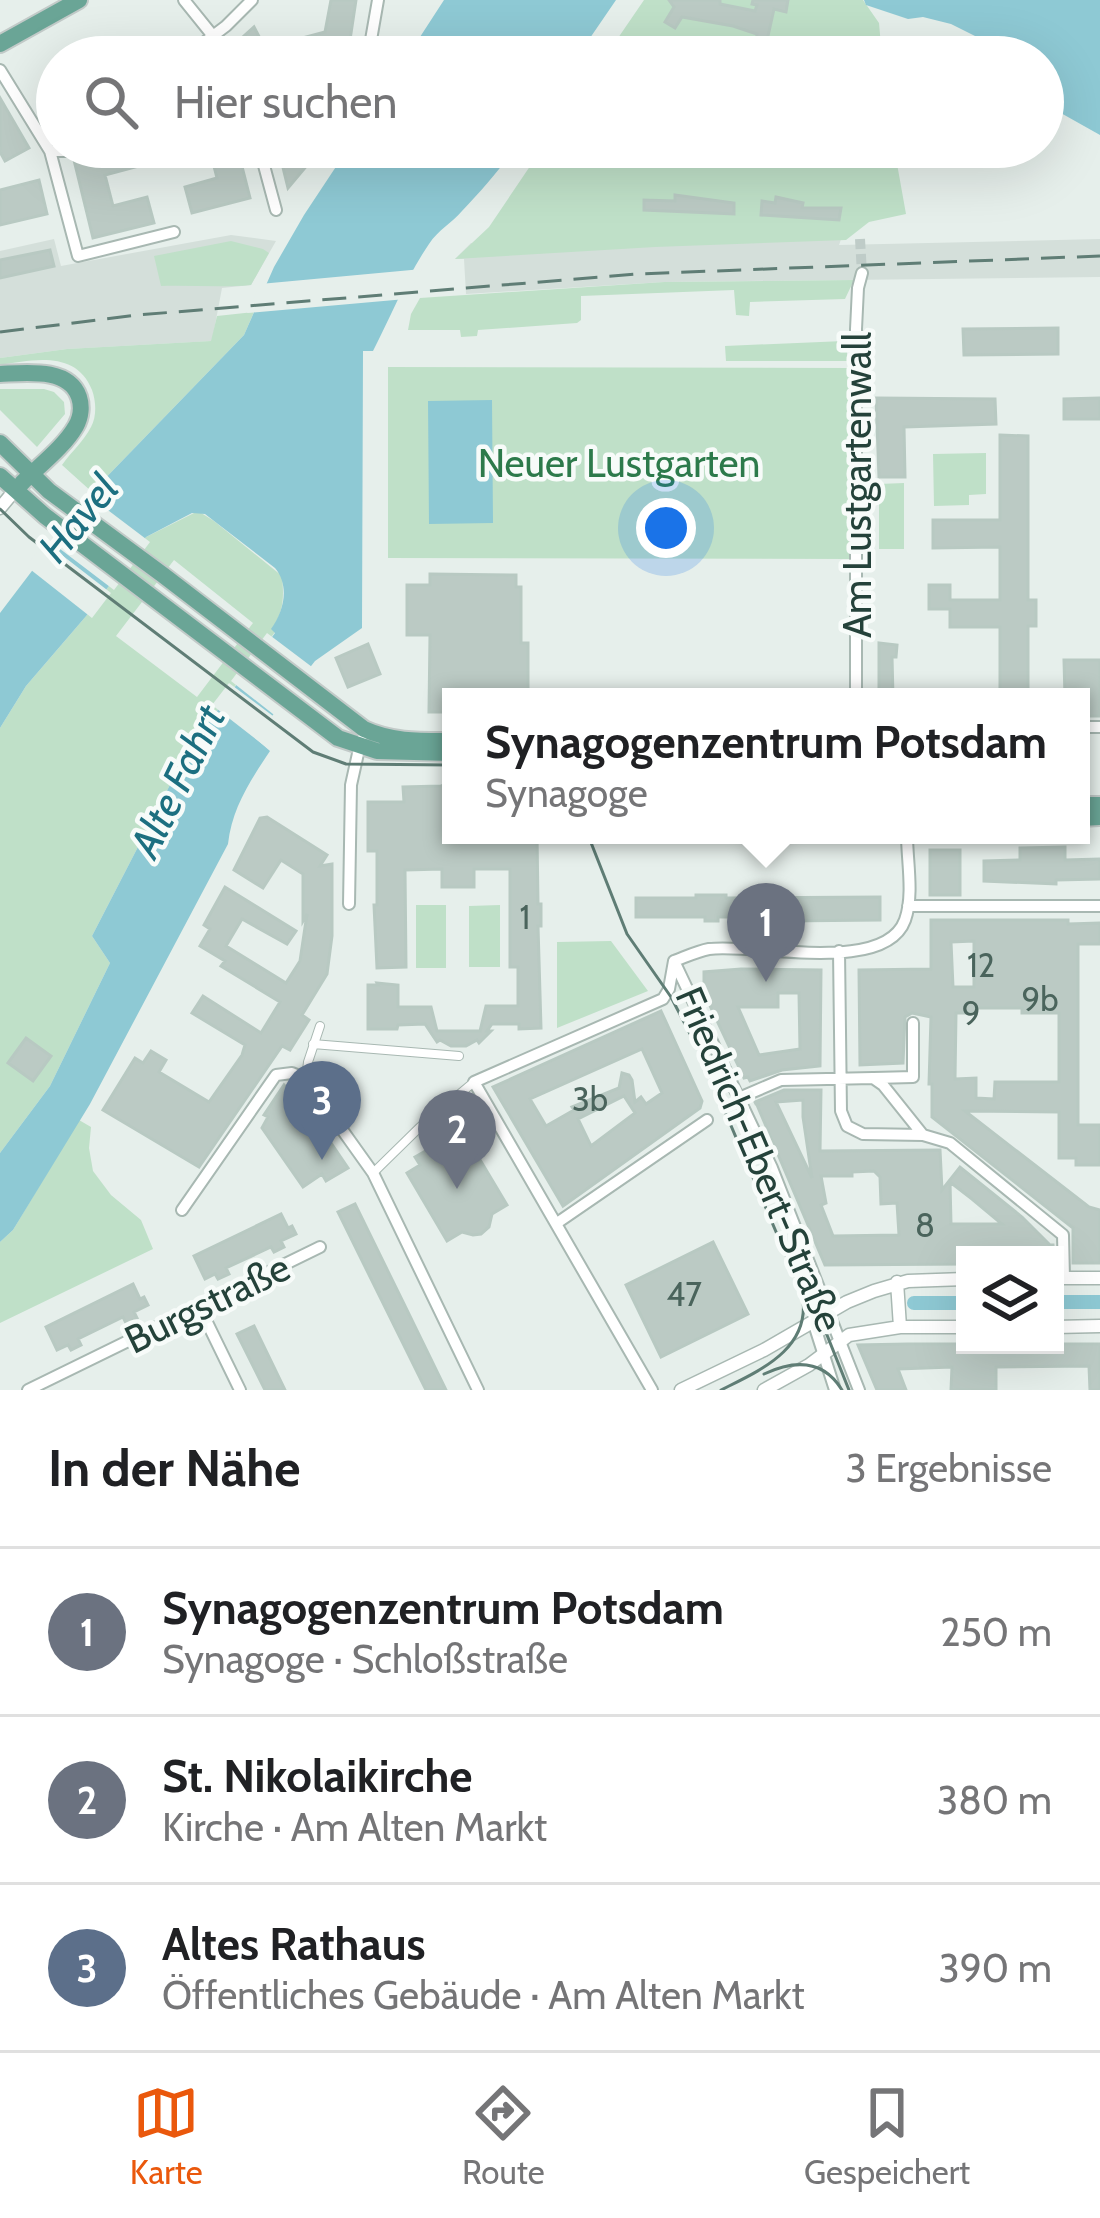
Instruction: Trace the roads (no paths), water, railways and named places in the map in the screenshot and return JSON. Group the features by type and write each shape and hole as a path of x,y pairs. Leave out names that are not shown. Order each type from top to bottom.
{"main road":[{"path":"0,44 79,0"},
{"path":"1,373 57,376 71,384 81,404 77,425 16,490"},
{"path":"0,443 30,475 316,692 358,732 388,752 442,753"},
{"path":"0,476 45,516 338,738 358,732 442,741"}],"street":[{"path":"184,0 213,36 253,0"},
{"path":"372,36 378,0"},
{"path":"0,70 36,122"},
{"path":"58,168 78,256 174,232"},
{"path":"265,168 276,209"},
{"name":"Am Lustgartenwall","path":"856,688 856,329 862,273"},
{"path":"0,508 16,490"},
{"path":"350,904 351,785 358,732"},
{"path":"907,844 904,923 895,937 872,949 839,951 842,1116 850,1129 863,1134 922,1135 950,1143 1063,1234 1062,1246"},
{"path":"908,906 1100,906"},
{"name":"Friedrich-Ebert-Straße","path":"839,951 707,950 674,962 772,1168 859,1390"},
{"path":"373,1173 474,1082 663,999 674,962"},
{"path":"739,1098 781,1080 913,1077 913,1023"},
{"path":"306,1078 320,1026"},
{"path":"313,1043 459,1056"},
{"path":"182,1210 276,1076 292,1073 306,1078 373,1173 478,1390"},
{"path":"873,1078 922,1135"},
{"path":"474,1082 652,1390"},
{"path":"557,1223 706,1120"},
{"name":"Burgstraße","path":"28,1390 320,1247"},
{"path":"1064,1278 1100,1277"},
{"path":"681,1390 897,1282 956,1279"},
{"path":"897,1282 899,1327"},
{"path":"199,1306 240,1390"},
{"name":"Friedrich-Ebert-Straße","path":"807,1324 836,1390"},
{"path":"764,1390 849,1335 899,1327 956,1327"},
{"path":"1064,1327 1100,1327"}],"water":[{"path":"444,0 616,0 591,36 421,36"},
{"path":"864,0 1100,0 1100,135 1064,115 1064,36 975,36 951,24 923,17 908,19 866,5"},
{"path":"335,168 499,168 433,239 373,351 363,351 362,628 315,661 255,738 270,751 238,807 228,844 90,1104 13,1230 0,1242 0,1153 50,1086 110,963 92,936 188,750 275,633 271,629 284,590 275,568 205,514 192,513 146,537 26,686 0,728 0,613 92,492 244,335 304,215"},
{"path":"492,400 493,523 429,524 428,401"}],"waterway":[{"path":"1064,1302 1100,1302"},
{"path":"914,1303 956,1303"}],"tunnel":[{"path":"860,239 862,273"}],"tram line":[{"path":"0,509 29,537 313,752 346,764 442,765"},
{"path":"592,844 627,934 671,997 701,1055 802,1293 800,1329 792,1343 767,1365 721,1390"},
{"path":"809,1290 849,1390"},
{"path":"764,1374 807,1365 826,1372 842,1390"}],"railway":[{"path":"0,332 138,315 637,274 1100,256"}],"place":[{"name":"Synagogenzentrum Potsdam","path":"766,982"},
{"name":"Altes Rathaus","path":"322,1160"},
{"name":"St. Nikolaikirche","path":"457,1189"}],"park label":[{"name":"Neuer Lustgarten","path":"619,463"}],"water label":[{"name":"Havel","path":"78,518"},
{"name":"Alte Fahrt","path":"177,781"}]}
